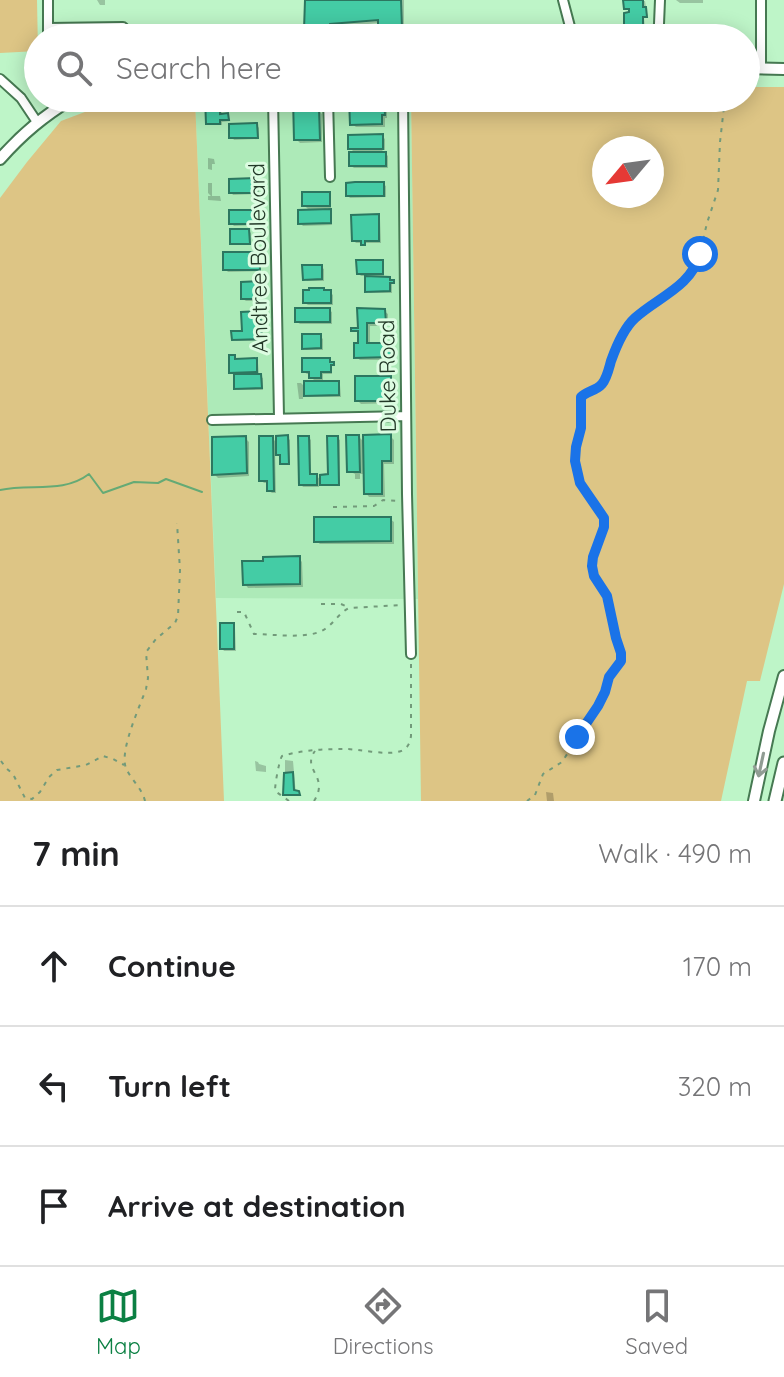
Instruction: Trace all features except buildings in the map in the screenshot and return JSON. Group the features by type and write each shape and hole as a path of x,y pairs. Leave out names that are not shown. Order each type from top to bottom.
{"highway":[{"path":"775,801 784,763"}],"main road":[{"path":"761,68 784,69"},
{"path":"0,159 16,140 52,112"},
{"path":"754,801 784,676"}],"street":[{"path":"48,0 48,24"},
{"path":"563,0 569,24"},
{"path":"659,24 660,0"},
{"path":"761,0 761,68"},
{"path":"0,79 24,102"},
{"path":"30,112 37,122"},
{"name":"Andtree Boulevard","path":"273,112 279,417"},
{"path":"328,112 330,177"},
{"name":"Duke Road","path":"403,112 411,654"},
{"path":"212,420 406,416"}],"path":[{"path":"527,801 535,795 543,774 562,762 598,706 609,677 621,661 607,596 594,576 592,566 604,518 580,483 575,461 581,428 581,397 601,385 634,319 683,283 697,265 718,190 723,112"},
{"path":"333,507 374,506 383,500 407,501"},
{"path":"125,766 125,753 146,689 146,652 175,623 178,616 180,570 177,523"},
{"path":"321,604 341,604 349,608"},
{"path":"237,612 244,612 254,634 313,635 324,630 349,608 411,604"},
{"path":"289,801 275,791 274,783 282,756 316,750 390,752 406,748 411,736 411,654"},
{"path":"314,801 320,786 311,760 316,750"},
{"path":"1,761 13,774 25,798 32,799 57,770 86,765 103,756 125,766 145,801"}],"shaded area":[{"path":"0,0 37,0 37,24 24,24 24,52 0,53"},
{"path":"760,87 784,87 784,584 760,681 747,681 721,801 421,801 411,112 760,112"},
{"path":"85,112 196,112 224,801 0,801 0,198 61,121"},
{"path":"196,112 411,112 418,599 216,598"}],"waterway":[{"path":"0,490 57,486 89,474 103,493 134,482 158,483 166,479 202,492"}],"route":[{"path":"577,737 598,706 609,677 621,661 607,596 594,576 592,566 604,518 580,483 575,461 581,428 581,397 601,385 634,319 683,283 692,274 700,254"}]}
